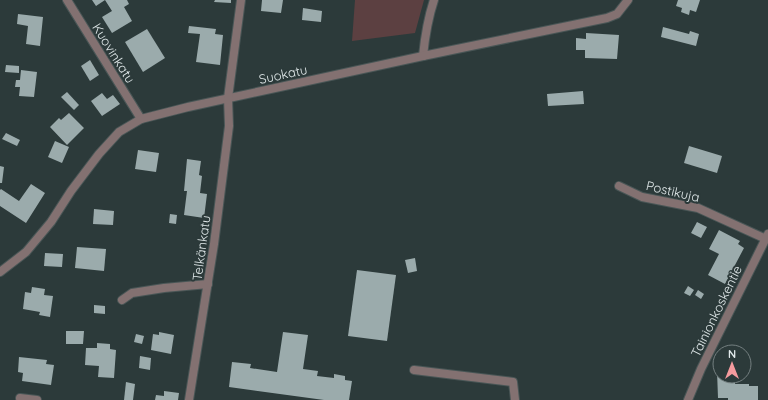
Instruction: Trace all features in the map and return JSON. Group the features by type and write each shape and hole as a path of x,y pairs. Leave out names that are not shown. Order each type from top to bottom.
{"street":[{"name":"Kuovinkatu","path":"67,0 141,119"},
{"name":"Telkänkatu","path":"189,400 214,244 229,126 228,98 241,0"},
{"path":"423,56 424,38 434,0"},
{"name":"Suokatu","path":"0,272 26,252 51,222 99,154 119,132 141,119 228,98 606,18 618,14 628,0"},
{"name":"Postikuja","path":"619,186 642,197 698,208 767,237"},
{"name":"Tainionkoskentie","path":"688,400 701,369 767,237"},
{"path":"122,300 132,293 164,288 208,284"},
{"path":"414,370 513,382 515,400"},
{"path":"20,398 37,400"}],"shaded area":[{"path":"355,0 424,0 415,33 352,41"}],"building":[{"path":"92,0 105,0 96,6"},
{"path":"105,0 127,0 129,4 124,7 132,21 112,33 102,17 112,11"},
{"path":"215,0 231,0 231,3 214,2"},
{"path":"262,0 283,0 281,13 261,11"},
{"path":"678,0 700,0 696,12 690,10 689,15 681,12 682,8 676,6"},
{"path":"303,8 322,11 321,22 302,20"},
{"path":"18,14 43,17 40,46 26,44 28,26 17,24"},
{"path":"189,26 216,29 215,34 223,35 220,65 196,62 200,34 188,33"},
{"path":"663,27 689,34 690,31 699,34 696,46 661,37"},
{"path":"147,29 165,58 143,72 125,42"},
{"path":"586,33 619,35 617,59 585,58 585,50 576,50 576,38 586,39"},
{"path":"90,60 99,75 90,81 81,66"},
{"path":"6,65 19,66 19,73 5,72"},
{"path":"21,70 37,72 34,97 19,96 20,87 15,87 16,80 20,80"},
{"path":"583,91 584,104 548,106 547,94"},
{"path":"67,92 79,105 74,110 61,97"},
{"path":"102,93 107,99 113,95 120,104 102,116 91,101"},
{"path":"69,113 84,128 67,145 50,127 59,118 61,120"},
{"path":"6,133 20,140 17,146 2,139"},
{"path":"55,141 69,147 62,163 48,157"},
{"path":"689,146 722,156 717,173 684,163"},
{"path":"138,150 159,153 156,172 135,169"},
{"path":"187,159 201,161 199,175 202,176 200,193 207,194 204,218 184,215 187,191 184,191"},
{"path":"0,166 4,167 2,183 0,183"},
{"path":"31,184 45,193 26,223 0,206 0,190 1,189 19,201"},
{"path":"94,209 114,211 113,225 93,224"},
{"path":"170,214 177,215 176,224 169,223"},
{"path":"697,222 707,227 701,238 691,233"},
{"path":"719,230 740,241 738,244 744,248 725,284 708,275 719,254 709,249"},
{"path":"77,247 106,249 104,271 75,268"},
{"path":"45,253 63,254 62,267 44,266"},
{"path":"415,258 417,271 408,273 405,260"},
{"path":"357,270 396,275 387,341 348,336"},
{"path":"688,286 694,290 690,296 684,293"},
{"path":"32,287 45,289 44,295 53,296 50,317 39,315 40,312 23,309 25,292 31,293"},
{"path":"698,290 704,294 701,299 695,295"},
{"path":"94,305 105,306 105,314 94,313"},
{"path":"66,331 84,331 83,344 66,344"},
{"path":"159,332 174,335 171,354 151,350 153,334 159,335"},
{"path":"283,332 308,335 303,369 318,371 317,376 334,378 334,374 345,376 345,380 352,381 349,400 324,400 229,387 232,362 251,364 250,368 277,372"},
{"path":"136,334 144,336 142,344 134,342"},
{"path":"97,343 110,344 110,349 116,350 114,378 98,377 99,366 85,365 86,348 97,348"},
{"path":"140,356 151,358 150,370 139,368"},
{"path":"19,357 47,360 46,364 54,365 51,385 22,381 23,373 18,372"},
{"path":"126,382 135,384 133,400 124,400"},
{"path":"717,384 749,384 749,386 758,386 758,400 728,400 728,398 718,398"},
{"path":"164,391 179,393 178,400 155,400 156,395 164,396"}]}
